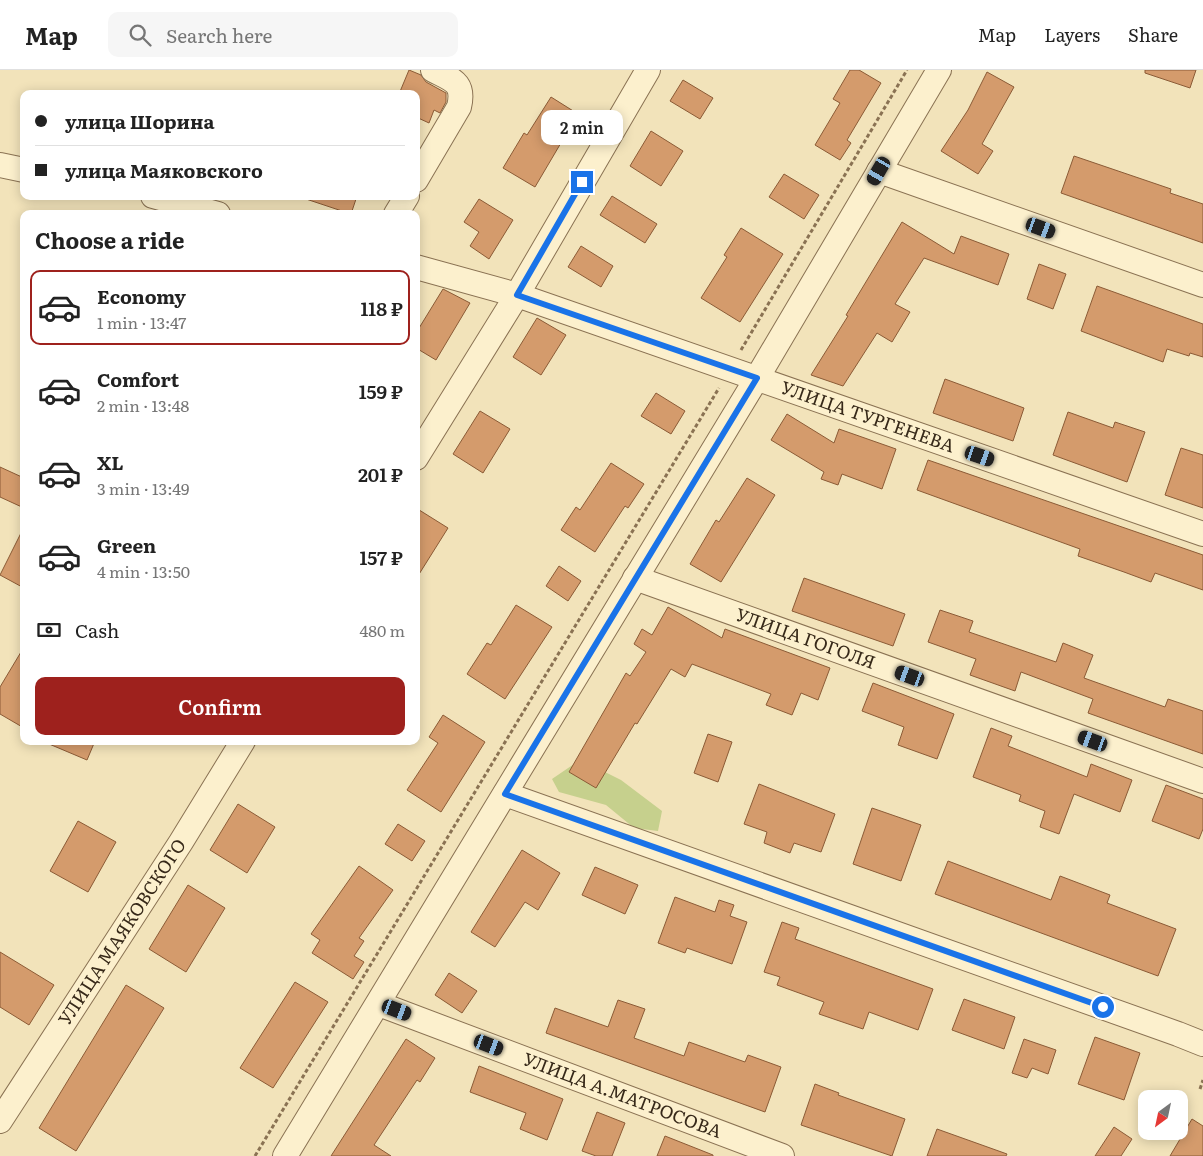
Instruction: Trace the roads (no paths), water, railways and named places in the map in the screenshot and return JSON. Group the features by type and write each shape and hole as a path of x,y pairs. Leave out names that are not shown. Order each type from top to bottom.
{"street":[{"path":"420,173 459,107 462,94 456,81 433,70"},
{"path":"420,452 517,295 648,70"},
{"path":"285,1156 379,1004 757,378 939,70"},
{"path":"0,165 20,169"},
{"path":"879,171 1203,285"},
{"path":"167,200 204,210"},
{"name":"УЛИЦА ТУРГЕНЕВА","path":"420,268 517,295 1203,534"},
{"name":"УЛИЦА ГОГОЛЯ","path":"635,578 1203,780"},
{"name":"УЛИЦА МАЯКОВСКОГО","path":"0,1121 175,851 241,745"},
{"path":"505,794 1203,1044"},
{"name":"УЛИЦА А.МАТРОСОВА","path":"379,1004 741,1149 782,1156"}]}
